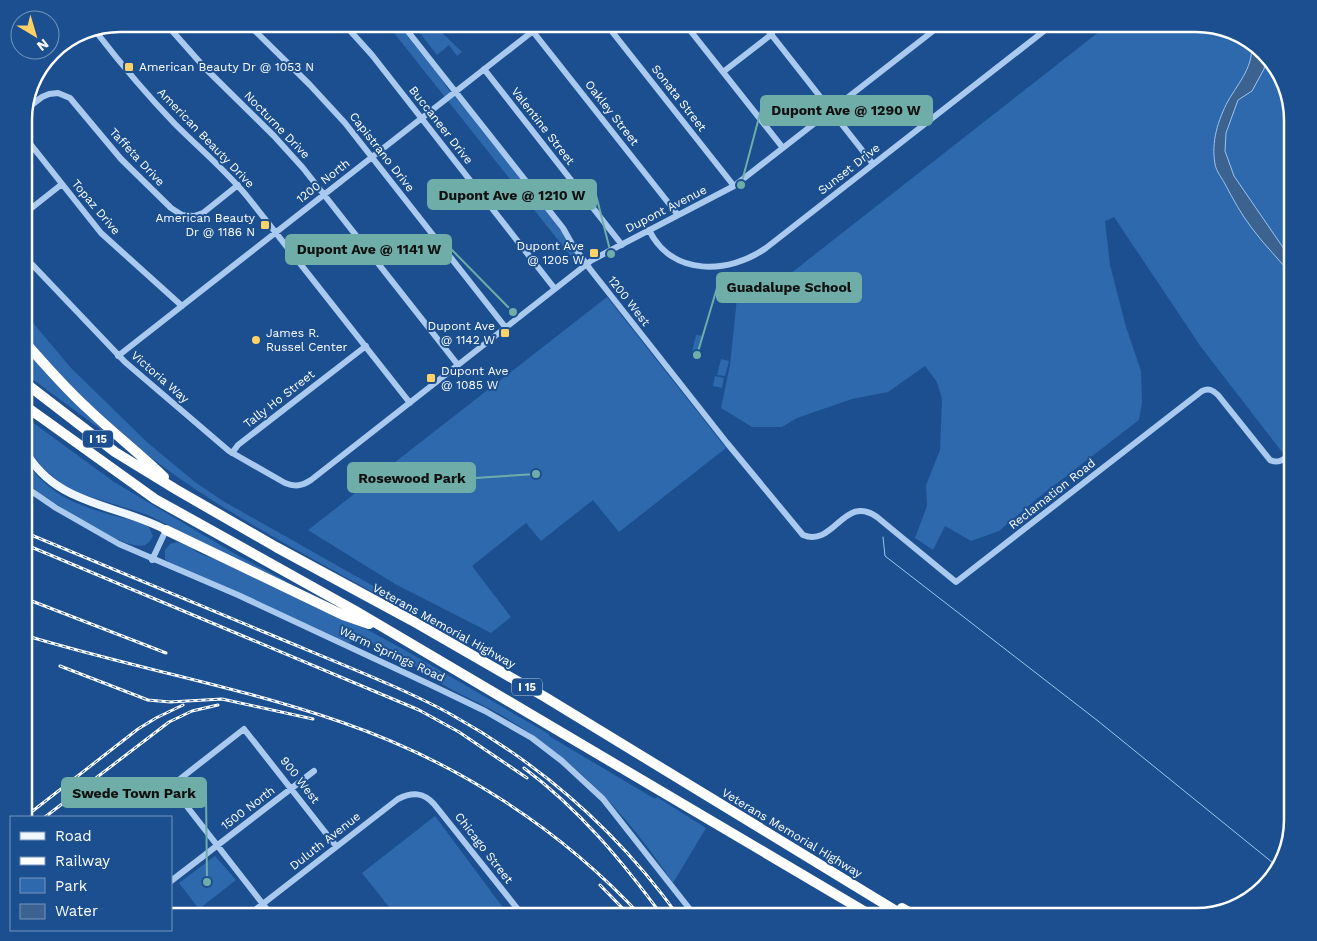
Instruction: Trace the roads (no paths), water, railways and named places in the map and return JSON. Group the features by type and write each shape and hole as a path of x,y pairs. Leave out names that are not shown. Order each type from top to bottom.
{"highway":[{"path":"33,351 56,378 87,408 141,454 177,490"},
{"name":"Veterans Memorial Highway","path":"33,389 115,452 177,490 545,697 891,908"},
{"name":"I 15","path":"33,411 155,499 354,610 859,908"},
{"path":"166,530 343,615 393,634"},
{"path":"870,895 902,908"}],"main road":[{"path":"33,462 40,472 68,494 90,503 140,518 166,530"}],"street":[{"name":"Nocturne Drive","path":"173,32 217,80 274,136 458,366"},
{"name":"Capistrano Drive","path":"256,32 320,95 372,157 506,328"},
{"name":"Buccaneer Drive","path":"351,32 372,56 555,289"},
{"name":"1200 West","path":"408,32 563,228 587,264 733,450 800,533 810,537"},
{"name":"1200 North","path":"118,356 532,32"},
{"name":"Oakley Street","path":"534,32 678,216"},
{"name":"Sonata Street","path":"612,32 734,186"},
{"path":"691,32 783,148"},
{"name":"Dupont Avenue","path":"303,485 587,264 734,186 932,32"},
{"name":"Sunset Drive","path":"649,230 661,248 672,257 683,262 705,267 738,263 766,248 1043,32"},
{"path":"723,72 772,34 873,164"},
{"name":"American Beauty Drive","path":"99,35 156,103 238,185 410,403"},
{"name":"Valentine Street","path":"484,69 622,245"},
{"name":"Taffeta Drive","path":"34,103 49,94 58,93 70,98 121,159 171,208 182,215 194,216 202,213 238,185"},
{"name":"Topaz Drive","path":"33,147 108,240 182,306"},
{"path":"33,207 62,184"},
{"name":"Victoria Way","path":"33,266 118,356 232,453 288,484 294,486 303,485"},
{"name":"Tally Ho Street","path":"232,453 238,446 366,346"},
{"name":"Reclamation Road","path":"810,537 819,537 853,513 859,510 866,510 956,582 1206,389 1218,395 1270,460 1273,462 1284,459"},
{"name":"Warm Springs Road","path":"33,492 85,526 152,560 238,595 431,685 485,711 532,738 562,761 603,799 689,908"},
{"path":"152,560 166,530"},
{"name":"900 West","path":"217,845 171,786 244,729 336,846"},
{"name":"1500 North","path":"172,880 314,771"},
{"name":"Duluth Avenue","path":"257,908 398,799 414,794 424,795"},
{"name":"Chicago Street","path":"424,795 434,804 517,908"},
{"path":"217,845 265,908"}],"water":[{"path":"1252,52 1265,65 1264,69 1252,91 1238,100 1226,133 1225,151 1234,176 1284,249 1284,267 1247,222 1215,164 1214,148 1218,123 1251,58"}],"waterway":[{"path":"883,537 885,556 1098,721 1273,863"}],"railway":[{"path":"33,536 377,679 452,715 517,756 577,803 631,857 672,908"},
{"path":"33,548 419,710 459,732 527,778"},
{"path":"33,601 166,653"},
{"path":"33,637 302,709 383,738 425,756 465,777 541,826 576,854 633,908"},
{"path":"60,666 148,700 170,702 222,699 313,719"},
{"path":"33,811 138,729 183,705"},
{"path":"46,816 169,722 192,711 218,705"},
{"path":"524,768 563,801 599,837 656,908"},
{"path":"600,885 622,908"}],"place":[{"name":"American Beauty Dr @ 1053 N","path":"129,67"},
{"name":"Dupont Ave @ 1290 W","path":"741,185"},
{"name":"American Beauty Dr @ 1186 N","path":"265,225"},
{"name":"Dupont Ave @ 1205 W","path":"594,253"},
{"name":"Dupont Ave @ 1210 W","path":"611,254"},
{"name":"Dupont Ave @ 1141 W","path":"513,312"},
{"name":"Dupont Ave @ 1142 W","path":"505,333"},
{"name":"James R. Russel Center","path":"256,340"},
{"name":"Guadalupe School","path":"697,355"},
{"name":"Dupont Ave @ 1085 W","path":"431,378"},
{"name":"Rosewood Park","path":"536,474"},
{"name":"Swede Town Park","path":"207,882"}]}
